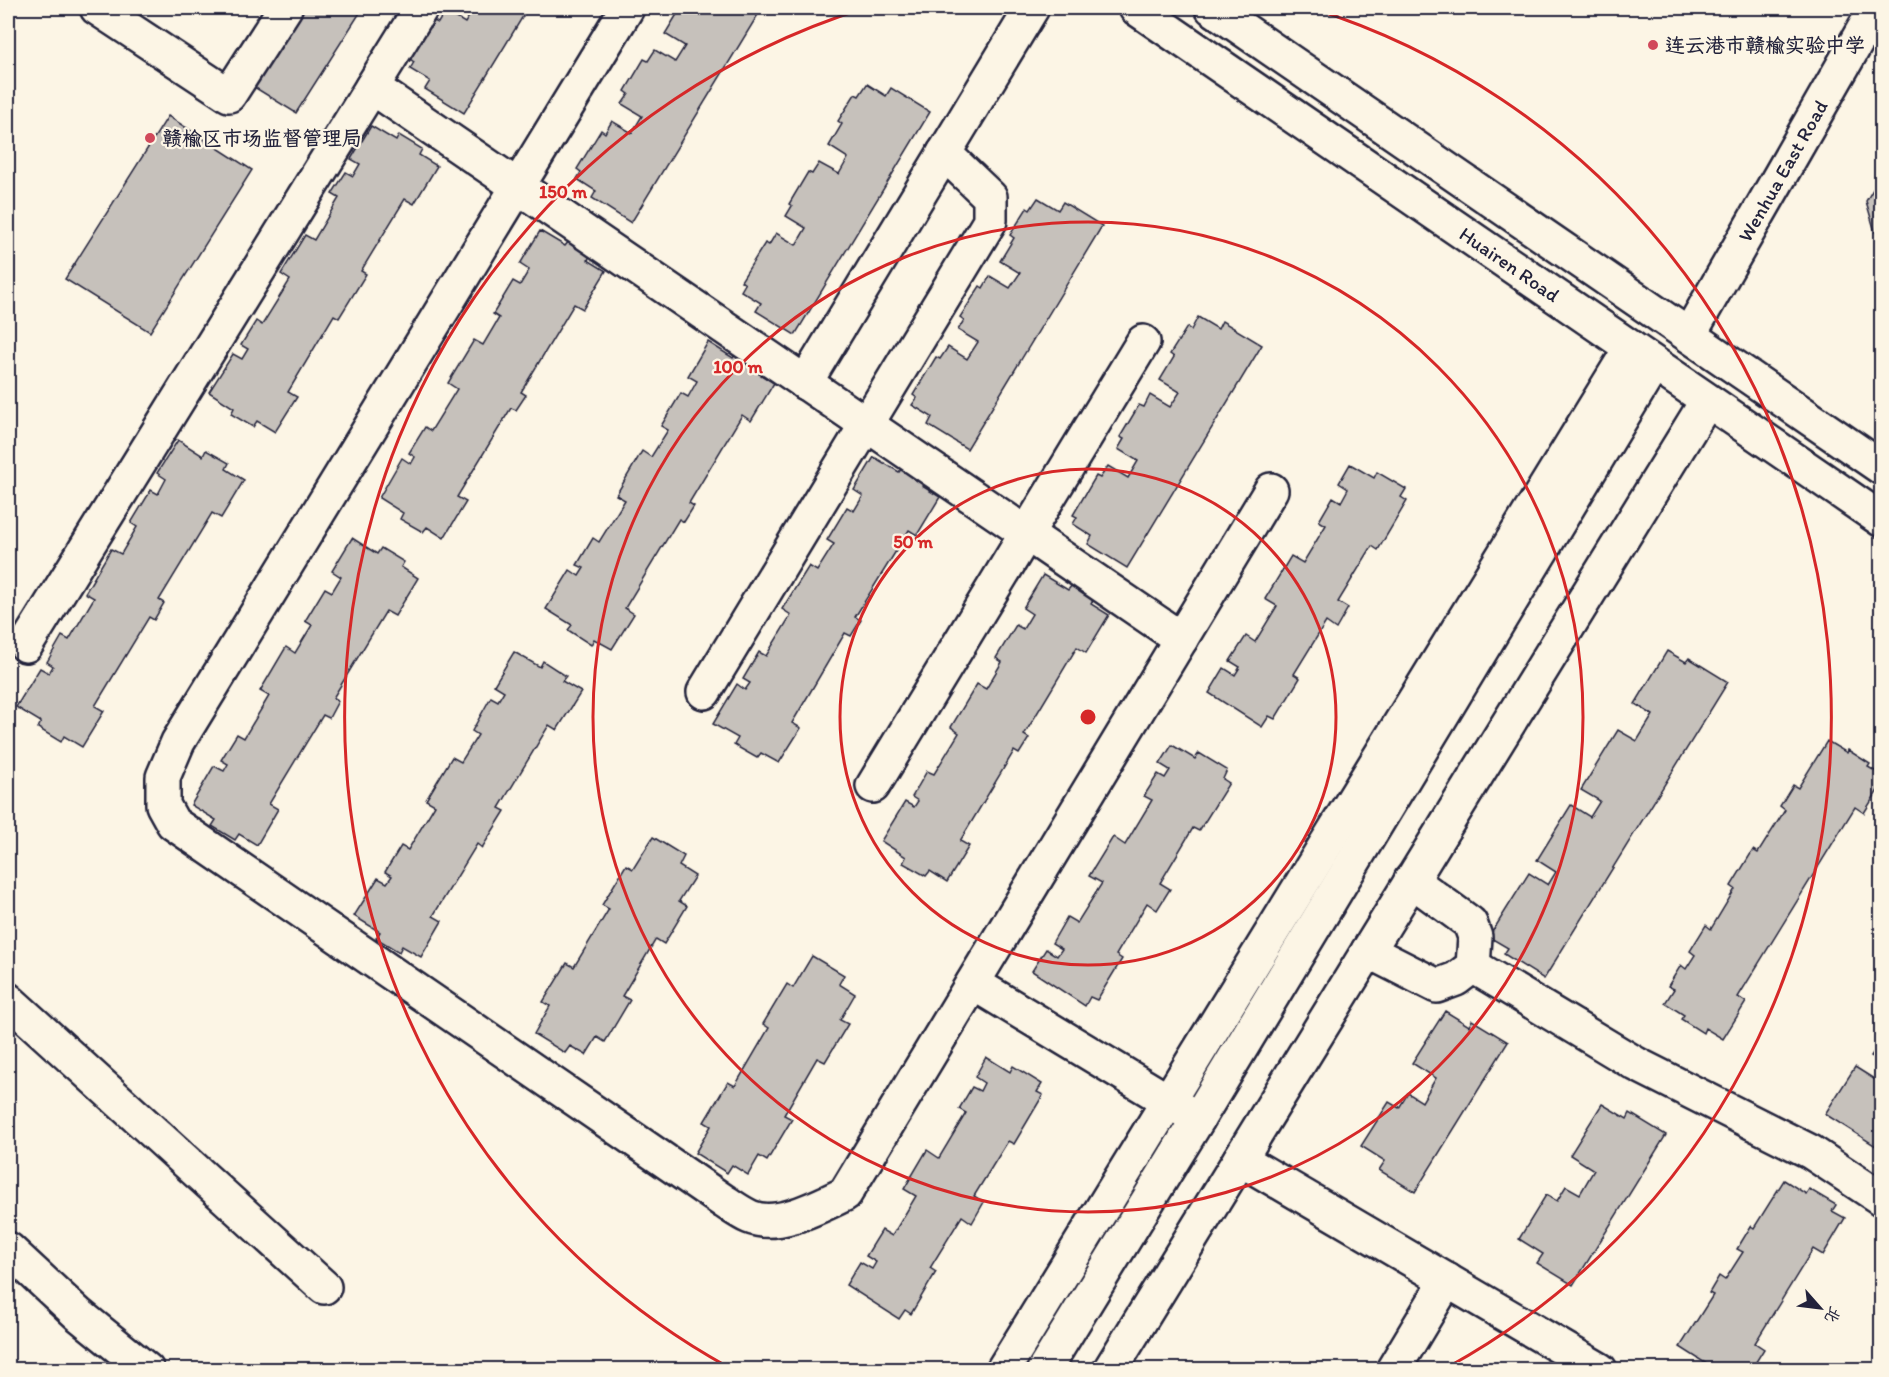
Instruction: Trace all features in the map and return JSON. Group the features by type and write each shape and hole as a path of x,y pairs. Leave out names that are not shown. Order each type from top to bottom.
{"main road":[{"path":"112,11 229,95 285,8"},
{"path":"26,645 421,8"},
{"path":"627,8 178,742 163,777 163,805 173,823 725,1202 751,1217 765,1221 807,1212 845,1194 1271,490"},
{"path":"805,383 1032,8"},
{"name":"Huairen Road","path":"1137,8 1881,520"},
{"path":"1212,8 1881,468"},
{"name":"Wenhua East Road","path":"1689,335 1876,8"},
{"path":"372,87 1181,639"},
{"path":"704,692 990,221 990,197 944,153"},
{"path":"873,786 1143,342"},
{"path":"1003,1370 1168,1101 1643,356"},
{"path":"1044,1370 1198,1119 1643,356"},
{"path":"1110,1370 1707,401"},
{"path":"1368,951 1437,987 1456,979 1473,966 1475,937 1470,923 1411,880"},
{"path":"1473,966 1636,1064 1810,1152 1881,1199"},
{"path":"973,983 1198,1119"},
{"path":"12,1012 324,1287"},
{"path":"1239,1159 1600,1370"},
{"path":"8,1249 78,1314 147,1370"},
{"path":"1393,1370 1447,1280"},
{"path":"78,1314 116,1370"}],"building":[{"path":"305,8 363,8 296,113 254,87"},
{"path":"474,8 528,8 464,113 425,89 430,81 410,69 414,62 410,59 434,21 438,23 445,11 465,23"},
{"path":"675,8 762,8 631,223 592,198 596,191 577,179 581,172 577,169 601,130 605,133 612,121 632,133 642,116 622,104 629,94 625,91 644,59 648,61 655,50 675,62 685,46 665,34 679,11"},
{"path":"867,84 886,96 891,88 930,112 795,335 756,311 761,303 741,291 745,284 741,281 765,243 769,245 776,233 796,245 806,228 786,216 792,206 789,204 808,172 812,174 819,163 839,174 848,158 829,146 842,124 838,121 855,94 859,96"},
{"path":"168,116 252,170 150,332 65,279"},
{"path":"371,126 396,141 399,135 422,149 419,155 437,166 414,204 405,199 361,271 366,274 339,318 334,315 288,392 297,397 275,432 257,421 253,427 231,414 234,408 209,392 233,354 242,359 248,349 241,345 256,321 262,325 290,280 281,274 305,235 314,240 339,198 332,194 346,172 353,176 360,164 351,159"},
{"path":"1882,174 1882,236 1875,232 1866,201"},
{"path":"1038,198 1058,210 1063,202 1102,226 967,449 928,425 932,417 912,405 917,398 913,395 936,357 940,359 948,347 967,359 978,342 958,330 964,320 960,317 980,286 983,288 990,276 1010,288 1020,273 1000,261 1014,238 1010,235 1027,208 1030,210"},
{"path":"540,231 565,246 569,241 591,254 588,260 606,271 583,309 574,304 521,392 526,395 516,410 511,408 457,497 466,502 444,538 427,527 423,532 400,519 403,513 379,498 402,458 411,464 415,457 409,453 425,427 431,431 457,389 448,383 474,340 483,345 499,318 493,314 513,281 520,285 529,270 520,264"},
{"path":"1198,317 1218,329 1222,321 1262,345 1127,568 1088,544 1092,536 1073,524 1077,517 1073,515 1096,476 1100,478 1108,466 1128,478 1138,461 1118,449 1124,439 1120,437 1139,405 1144,407 1150,395 1170,407 1180,392 1160,380 1174,357 1170,354 1187,327 1191,330"},
{"path":"708,342 733,358 737,352 760,366 756,372 774,383 751,421 742,415 689,503 694,506 684,522 679,519 625,608 634,614 612,649 594,639 591,645 568,630 572,625 546,609 570,570 579,576 584,568 577,565 593,538 599,542 625,500 616,495 642,451 651,457 668,430 661,426 681,393 688,397 697,381 688,376"},
{"path":"178,440 203,456 206,450 229,463 226,469 244,480 221,518 212,513 159,600 164,603 154,620 149,617 95,706 104,711 82,747 64,736 61,742 38,728 41,722 16,707 40,668 49,673 53,666 47,662 62,636 69,640 94,598 85,593 111,549 121,554 137,527 131,523 151,490 158,494 166,479 157,473"},
{"path":"874,457 899,472 903,467 926,480 922,486 940,497 917,535 909,530 855,617 861,620 851,636 845,633 792,723 801,728 779,763 761,753 757,758 734,745 738,738 713,724 737,684 745,690 750,683 743,679 759,652 766,656 791,615 782,609 809,566 817,571 834,544 827,540 847,507 854,511 863,496 854,490"},
{"path":"1350,464 1374,478 1377,472 1406,489 1401,497 1407,501 1378,550 1372,546 1338,602 1348,608 1336,629 1326,622 1294,674 1300,678 1275,719 1269,716 1262,727 1209,693 1224,668 1235,675 1240,667 1230,661 1246,636 1255,642 1277,606 1265,599 1291,556 1303,563 1326,525 1319,521 1333,497 1341,502 1348,489 1339,483"},
{"path":"352,538 377,554 381,548 404,562 401,567 418,578 395,616 386,611 333,698 338,701 329,718 323,715 269,804 278,809 257,845 239,834 235,840 212,826 216,820 191,805 214,766 224,771 228,764 221,760 237,734 244,738 269,696 260,691 286,647 295,653 312,625 305,621 325,588 332,592 341,577 332,571"},
{"path":"1043,575 1068,590 1072,585 1094,598 1091,604 1109,615 1086,653 1077,647 1024,735 1029,738 1019,754 1014,751 960,841 969,846 947,882 930,871 926,876 903,863 906,857 881,841 905,802 914,807 918,801 912,797 927,771 934,774 959,733 951,727 977,684 986,689 1002,662 996,658 1016,625 1023,629 1032,614 1023,608"},
{"path":"1667,651 1686,662 1689,658 1728,682 1544,979 1504,954 1508,948 1489,937 1529,873 1548,885 1556,872 1537,860 1571,805 1590,817 1600,801 1581,790 1618,730 1637,741 1653,715 1635,704"},
{"path":"514,652 540,667 543,661 566,676 562,681 581,692 557,730 549,725 499,808 505,811 482,848 477,844 433,916 442,921 421,957 402,946 399,952 376,938 380,932 354,916 378,878 387,883 392,876 385,872 401,846 408,850 435,805 426,800 452,757 461,762 478,735 472,731 491,697 498,701 504,691 494,685"},
{"path":"1827,741 1847,753 1848,750 1870,764 1868,767 1882,775 1882,784 1864,813 1855,807 1738,997 1746,1002 1723,1039 1705,1028 1703,1033 1681,1019 1684,1015 1665,1003 1674,989 1668,986 1681,965 1686,969 1695,955 1690,951 1706,925 1711,929 1735,889 1731,886 1753,850 1758,853 1785,810 1780,806 1793,785 1798,788"},
{"path":"1172,745 1195,759 1199,753 1227,770 1223,779 1229,783 1199,831 1193,828 1160,883 1170,889 1157,910 1147,903 1116,955 1122,959 1097,1000 1090,997 1085,1006 1032,971 1046,949 1057,956 1062,949 1052,943 1067,917 1077,923 1102,883 1089,876 1113,837 1125,845 1152,800 1144,796 1158,774 1165,778 1170,770 1160,764"},
{"path":"653,837 684,856 679,866 695,876 679,901 687,906 664,944 656,939 622,996 630,1000 605,1042 597,1037 586,1055 570,1046 565,1053 534,1034 550,1006 543,1002 567,963 574,967 609,909 602,905 626,865 633,869"},
{"path":"812,956 844,975 839,984 855,994 840,1020 848,1024 825,1062 817,1058 784,1115 792,1119 767,1161 759,1156 748,1175 732,1165 727,1173 695,1153 711,1126 704,1122 728,1082 735,1086 769,1028 763,1024 787,984 793,988"},
{"path":"1445,1011 1469,1026 1472,1020 1508,1042 1415,1192 1379,1170 1385,1161 1361,1146 1389,1102 1399,1108 1408,1093 1422,1102 1436,1078 1412,1063"},
{"path":"1882,1040 1882,1062 1871,1056"},
{"path":"986,1057 1010,1072 1013,1066 1042,1084 1037,1092 1043,1095 1014,1144 1008,1141 974,1196 984,1202 972,1223 962,1216 930,1268 936,1272 911,1314 905,1310 899,1319 846,1285 860,1262 872,1269 876,1262 866,1256 882,1230 892,1236 916,1196 904,1189 927,1150 939,1158 966,1113 959,1109 972,1087 980,1091 984,1083 975,1077"},
{"path":"1855,1067 1882,1084 1882,1150 1825,1114"},
{"path":"1602,1104 1627,1119 1630,1113 1666,1135 1573,1285 1537,1263 1543,1254 1519,1239 1546,1195 1557,1201 1566,1186 1580,1194 1594,1170 1570,1155"},
{"path":"1784,1180 1806,1194 1809,1189 1836,1205 1832,1211 1845,1218 1823,1255 1813,1249 1755,1343 1764,1349 1751,1370 1716,1370 1680,1347 1713,1295 1709,1293 1719,1276 1725,1280 1743,1252 1737,1249 1751,1226 1754,1228"}],"place":[{"name":"连云港市赣榆实验中学","path":"1653,45"},
{"name":"赣榆区市场监督管理局","path":"150,138"}]}
